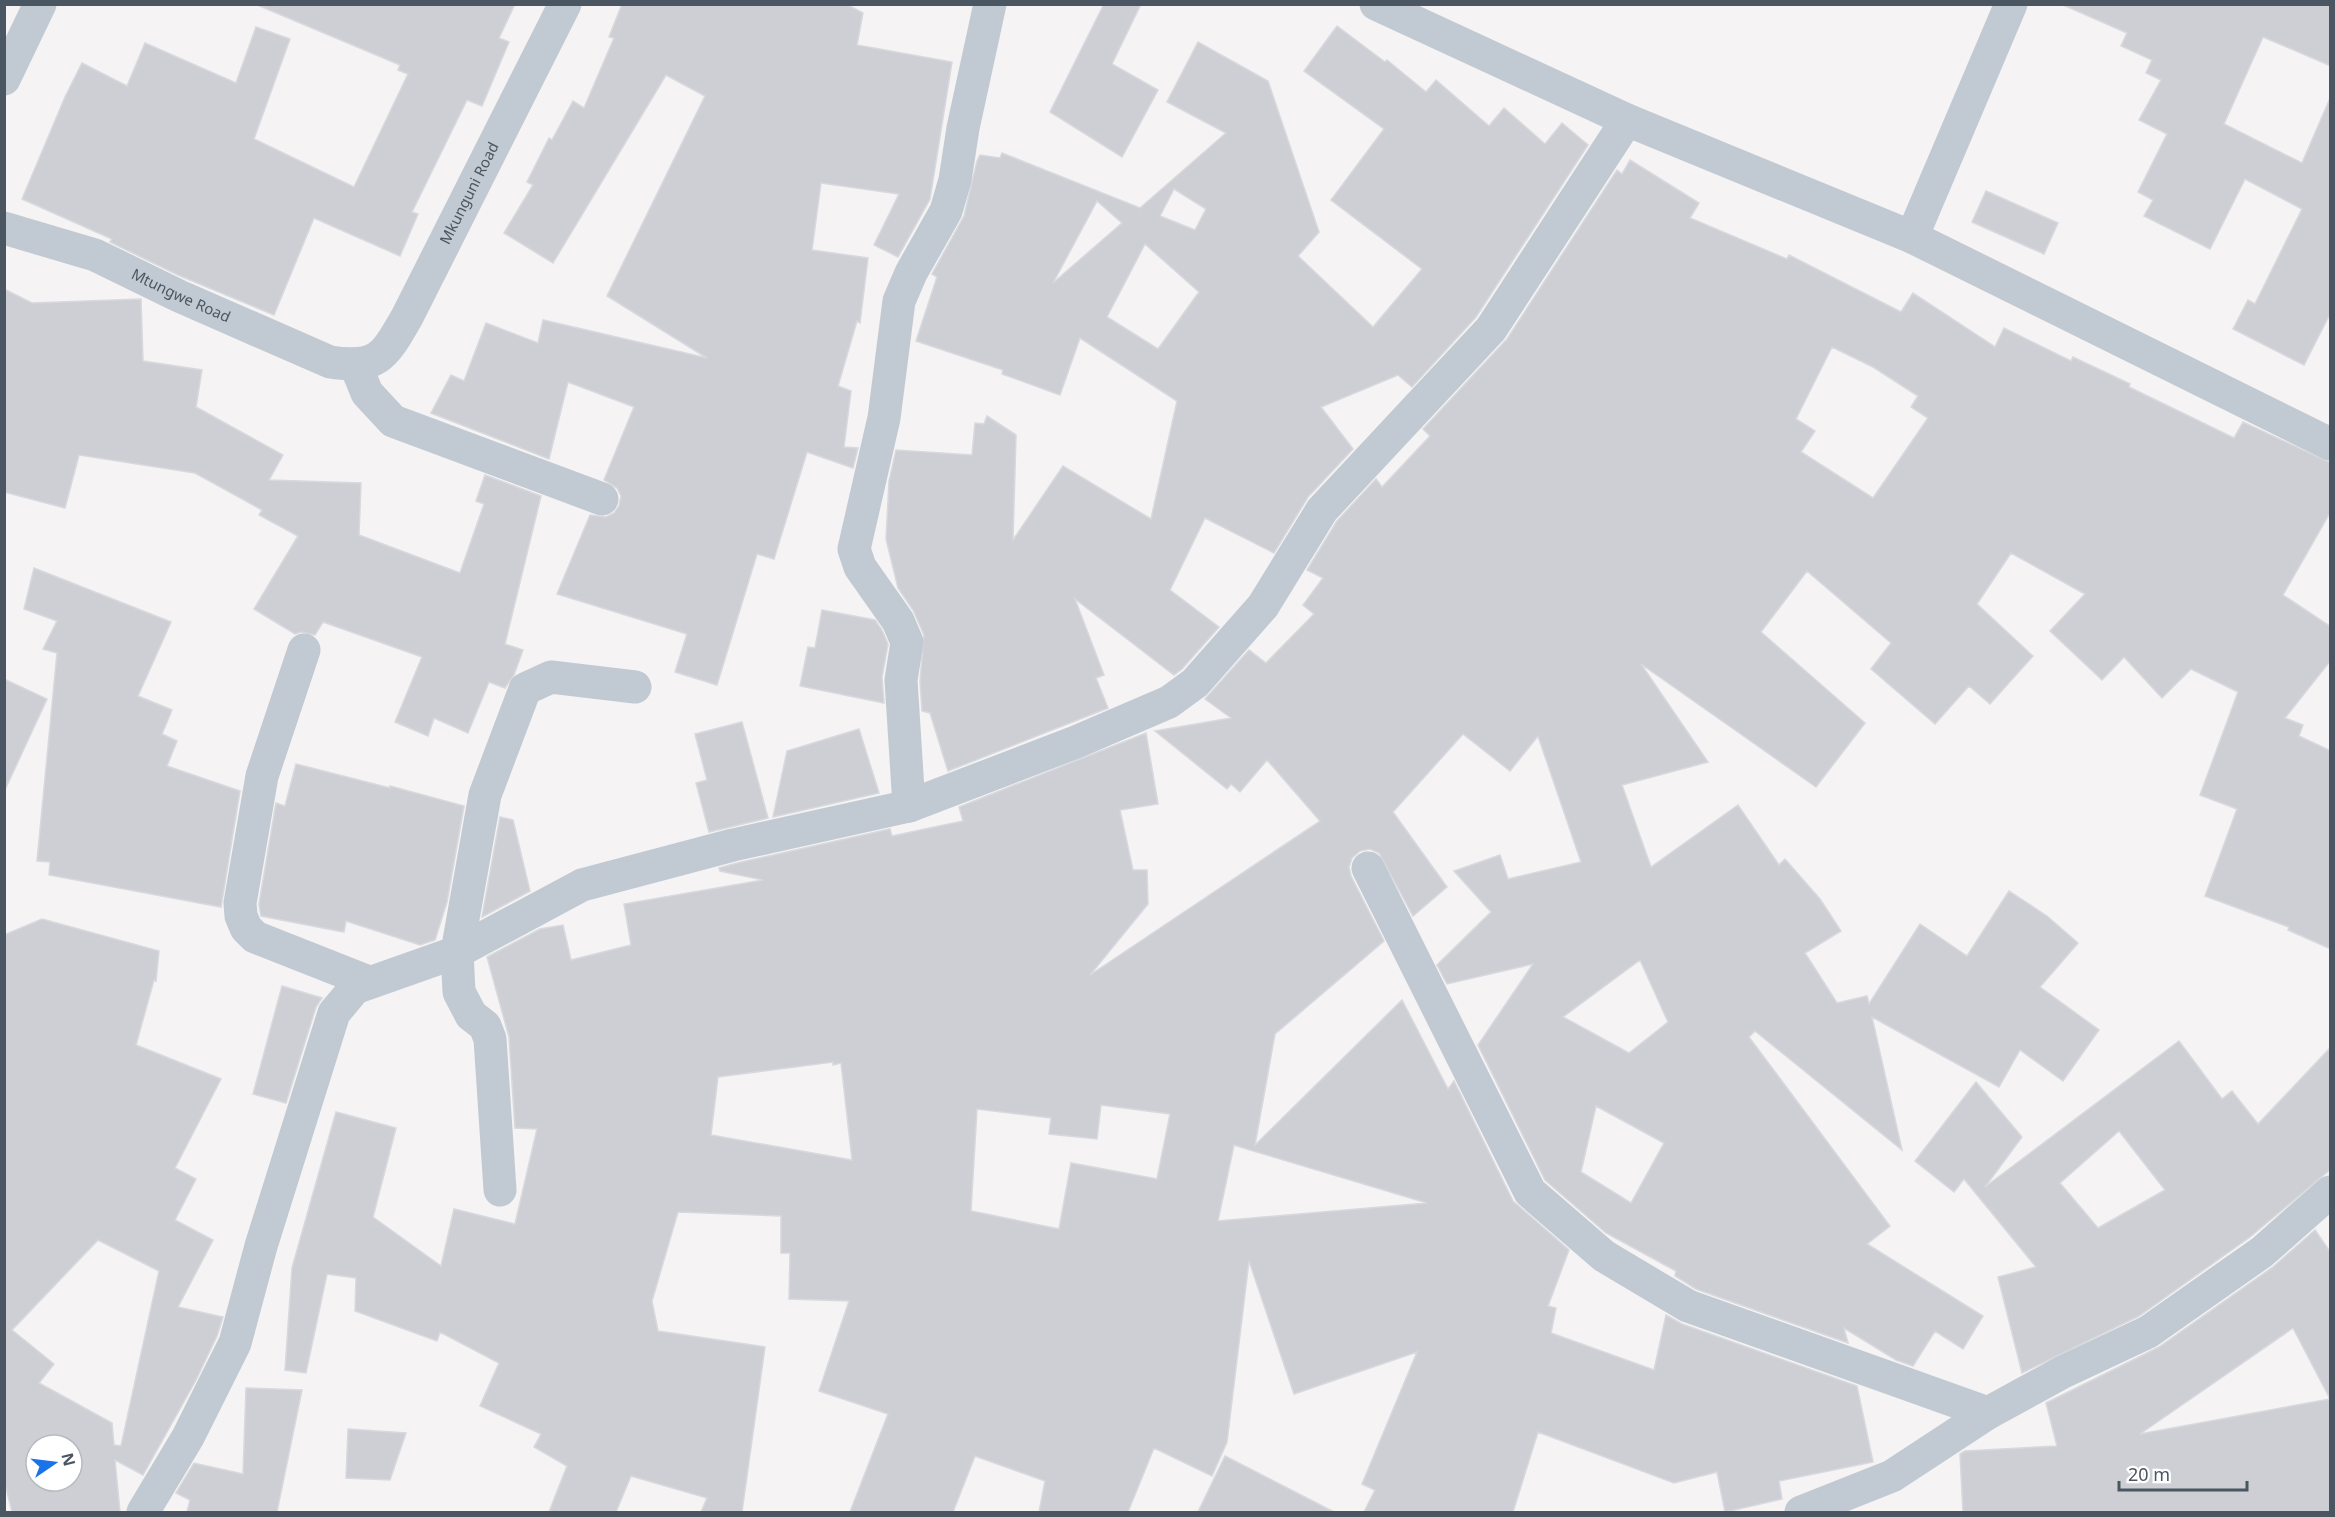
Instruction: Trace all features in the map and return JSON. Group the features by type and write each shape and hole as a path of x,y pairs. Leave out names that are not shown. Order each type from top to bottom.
{"street":[{"name":"Mkunguni Road","path":"356,366 378,358 390,347 565,4"},
{"path":"909,806 901,680 907,642 898,621 860,567 854,549 885,418 899,301 911,273 946,210 955,180 963,128 990,4"},
{"path":"1376,4 1428,16 1627,120 1912,237 2331,444"},
{"path":"1912,237 2011,4"},
{"path":"4,79 24,18"},
{"path":"143,1512 188,1437 235,1342 261,1246 334,1013 355,988 457,952 582,885 733,845 909,806 1169,702 1195,683 1263,606 1322,510 1491,329 1627,120"},
{"name":"Mtungwe Road","path":"4,228 95,255 179,296 330,362 356,366"},
{"path":"356,366 367,393 393,421 602,499"},
{"path":"304,650 262,776 240,903 241,916 246,928 266,943 369,982"},
{"path":"500,1190 490,1039 485,1026 471,1015 459,992 457,952 485,795 525,688 551,677 635,687"},
{"path":"1368,868 1530,1192 1604,1256 1688,1305 1988,1413"},
{"path":"1801,1512 1892,1476 1988,1413 2063,1372 2148,1332 2262,1252 2331,1192"}],"building":[{"path":"255,4 515,4 499,38 509,42 482,106 467,100 412,212 418,214 400,256 314,218 274,315 178,275 110,242 112,239 22,199 65,97 82,63 127,86 145,43 236,83 256,27 290,39 254,139 354,187 408,74 398,70 400,65"},
{"path":"622,4 846,4 863,13 857,45 952,62 930,199 898,257 874,245 899,194 821,183 812,250 868,258 860,323 857,321 838,386 851,391 844,447 858,448 853,468 807,452 774,559 757,554 717,685 675,672 687,634 557,594 590,515 606,517 614,513 619,506 621,496 617,488 604,480 634,407 568,382 549,459 431,413 451,375 464,381 486,323 538,343 543,320 707,358 607,296 705,96 666,75 553,263 504,233 533,185 527,182 549,138 552,140 573,101 584,108 614,38 609,37"},
{"path":"1104,4 1141,4 1112,64 1158,90 1122,157 1050,112"},
{"path":"2061,4 2331,4 2331,66 2263,37 2224,124 2302,163 2331,96 2331,312 2304,365 2233,329 2248,300 2255,304 2302,209 2245,179 2210,249 2144,216 2153,200 2138,192 2167,134 2139,120 2161,80 2146,73 2152,60 2121,46 2127,33"},
{"path":"1337,26 1385,62 1387,60 1426,92 1436,80 1489,126 1504,108 1545,144 1562,123 1588,145 1476,317 1412,387 1398,375 1321,407 1353,449 1308,497 1274,553 1205,518 1170,590 1219,627 1182,669 1174,675 1075,599 1104,675 1096,678 1108,708 948,771 930,713 922,711 920,681 924,635 913,610 898,588 886,539 889,481 896,450 972,455 975,423 984,424 987,416 1016,435 1013,540 1063,466 1151,519 1177,401 1080,338 1060,395 1002,374 1003,370 916,341 937,277 932,274 964,216 980,155 1000,158 1002,153 1140,208 1226,133 1167,102 1198,42 1268,81 1319,232 1298,256 1373,327 1422,269 1331,200 1384,129 1304,71","holes":["1174,189 1206,209 1195,230 1160,216","1097,201 1122,223 1053,283","1145,244 1199,292 1158,349 1107,317"]},
{"path":"1630,160 1699,203 1690,218 1787,259 1789,255 1901,312 1913,293 1995,347 2004,328 2071,361 2073,357 2130,384 2129,387 2234,438 2243,422 2331,463 2331,511 2283,595 2331,627 2331,660 2285,718 2303,725 2299,736 2331,751 2331,949 2288,930 2289,927 2205,896 2237,809 2200,795 2238,692 2191,669 2162,698 2124,657 2102,680 2050,631 2085,594 2011,553 1977,604 2033,656 1990,704 1969,686 1935,724 1871,669 1891,643 1807,571 1761,632 1865,723 1816,787 1641,664 1708,762 1622,785 1651,867 1738,805 1779,865 1785,859 1820,899 1841,931 1805,953 1837,1003 1867,996 1869,1004 1920,924 1967,956 2009,891 2047,916 2078,943 2040,987 2099,1030 2063,1081 2020,1050 1999,1087 1872,1017 1902,1150 1755,1031 1749,1037 1890,1226 1867,1244 1983,1316 1963,1349 1935,1331 1913,1366 1896,1360 1844,1328 1848,1343 1696,1289 1675,1276 1676,1271 1606,1233 1545,1180 1478,1045 1533,964 1447,984 1437,965 1491,912 1454,871 1500,855 1508,879 1581,862 1538,736 1510,771 1463,734 1393,812 1447,887 1413,916 1379,853 1370,849 1360,851 1352,858 1349,867 1351,876 1384,941 1275,1034 1255,1145 1402,1000 1448,1089 1454,1081 1513,1201 1569,1250 1548,1306 1556,1308 1551,1333 1654,1370 1666,1315 1682,1324 1857,1386 1873,1462 1779,1481 1782,1499 1725,1512 1717,1472 1674,1483 1538,1432 1513,1512 1364,1512 1375,1490 1362,1484 1417,1352 1294,1394 1249,1261 1227,1442 1212,1476 1154,1448 1128,1512 1039,1512 1045,1481 975,1456 953,1512 850,1512 888,1414 819,1391 849,1301 789,1299 790,1253 781,1253 781,1216 678,1212 652,1301 658,1331 765,1347 742,1512 701,1512 707,1498 631,1476 616,1512 549,1512 567,1466 534,1447 541,1434 480,1406 499,1363 440,1332 437,1341 355,1311 356,1278 327,1274 306,1373 285,1370 292,1268 336,1112 396,1128 373,1217 441,1266 454,1209 515,1224 537,1129 515,1128 509,1037 487,957 540,929 563,925 571,960 631,945 624,904 763,880 720,871 719,868 737,863 890,829 892,836 963,821 959,807 1146,733 1158,804 1120,810 1133,870 1147,870 1148,904 1090,975 1320,821 1267,760 1240,792 1231,784 1227,789 1155,731 1231,718 1205,699 1249,650 1266,663 1314,614 1303,605 1323,578 1307,570 1337,521 1376,479 1382,487 1430,436 1423,429 1507,339 1617,170 1622,174","holes":["1832,347 1873,367 1918,396 1911,407 1928,418 1873,498 1801,452 1815,431 1796,419","1640,960 1668,1022 1629,1053 1563,1017","833,1062 833,1065 841,1063 852,1160 711,1135 718,1077","1101,1105 1170,1114 1157,1179 1071,1163 1059,1229 971,1211 977,1109 1051,1118 1049,1134 1097,1139","1596,1106 1664,1143 1631,1203 1581,1172","1234,1145 1427,1203 1218,1221"]},
{"path":"1986,191 2058,223 2044,254 1972,222"},
{"path":"4,289 32,303 141,299 143,361 202,370 196,407 283,455 269,480 361,483 359,535 460,573 484,504 476,501 485,475 541,496 505,644 523,650 514,675 505,688 489,682 468,733 434,718 428,736 395,722 422,657 323,622 315,635 301,632 295,634 254,609 298,536 259,515 262,510 195,473 79,455 65,508 4,492"},
{"path":"34,568 171,622 138,696 172,710 162,734 177,741 167,766 240,791 221,907 49,875 50,862 37,861 57,653 43,649 57,621 24,609"},
{"path":"822,610 875,620 882,630 888,644 882,677 884,703 800,686 808,647 815,648"},
{"path":"4,679 47,699 4,792"},
{"path":"742,722 768,818 709,832 696,783 707,780 695,734"},
{"path":"859,729 879,793 773,817 787,751"},
{"path":"296,764 464,806 447,902 435,940 420,945 346,921 344,932 261,916 259,904 276,803 285,806"},
{"path":"500,817 513,820 530,891 482,917"},
{"path":"42,919 159,951 156,981 154,980 136,1045 221,1079 175,1168 196,1179 175,1220 213,1240 178,1307 223,1317 217,1336 196,1380 143,1475 115,1460 120,1512 12,1512 4,1480 4,935","holes":["98,1240 159,1271 121,1446 114,1445 112,1423 39,1383 54,1364 12,1330"]},
{"path":"282,986 322,998 316,1007 286,1103 253,1094"},
{"path":"2179,1041 2222,1099 2232,1091 2258,1124 2331,1047 2331,1169 2250,1237 2139,1316 2022,1373 1998,1277 2036,1267 1964,1179 1954,1192 1915,1161 1976,1082 2022,1137 1985,1187","holes":["2119,1131 2165,1190 2098,1228 2060,1183"]},
{"path":"2315,1230 2331,1253 2331,1512 1963,1512 1960,1454 1965,1451 2057,1446 2046,1403 2159,1347 2273,1267","holes":["2293,1328 2330,1399 2140,1434"]},
{"path":"246,1388 302,1390 277,1512 187,1512 190,1500 176,1493 194,1463 243,1474"},
{"path":"348,1429 406,1433 390,1480 346,1478"},
{"path":"1225,1456 1334,1512 1198,1512"}]}
